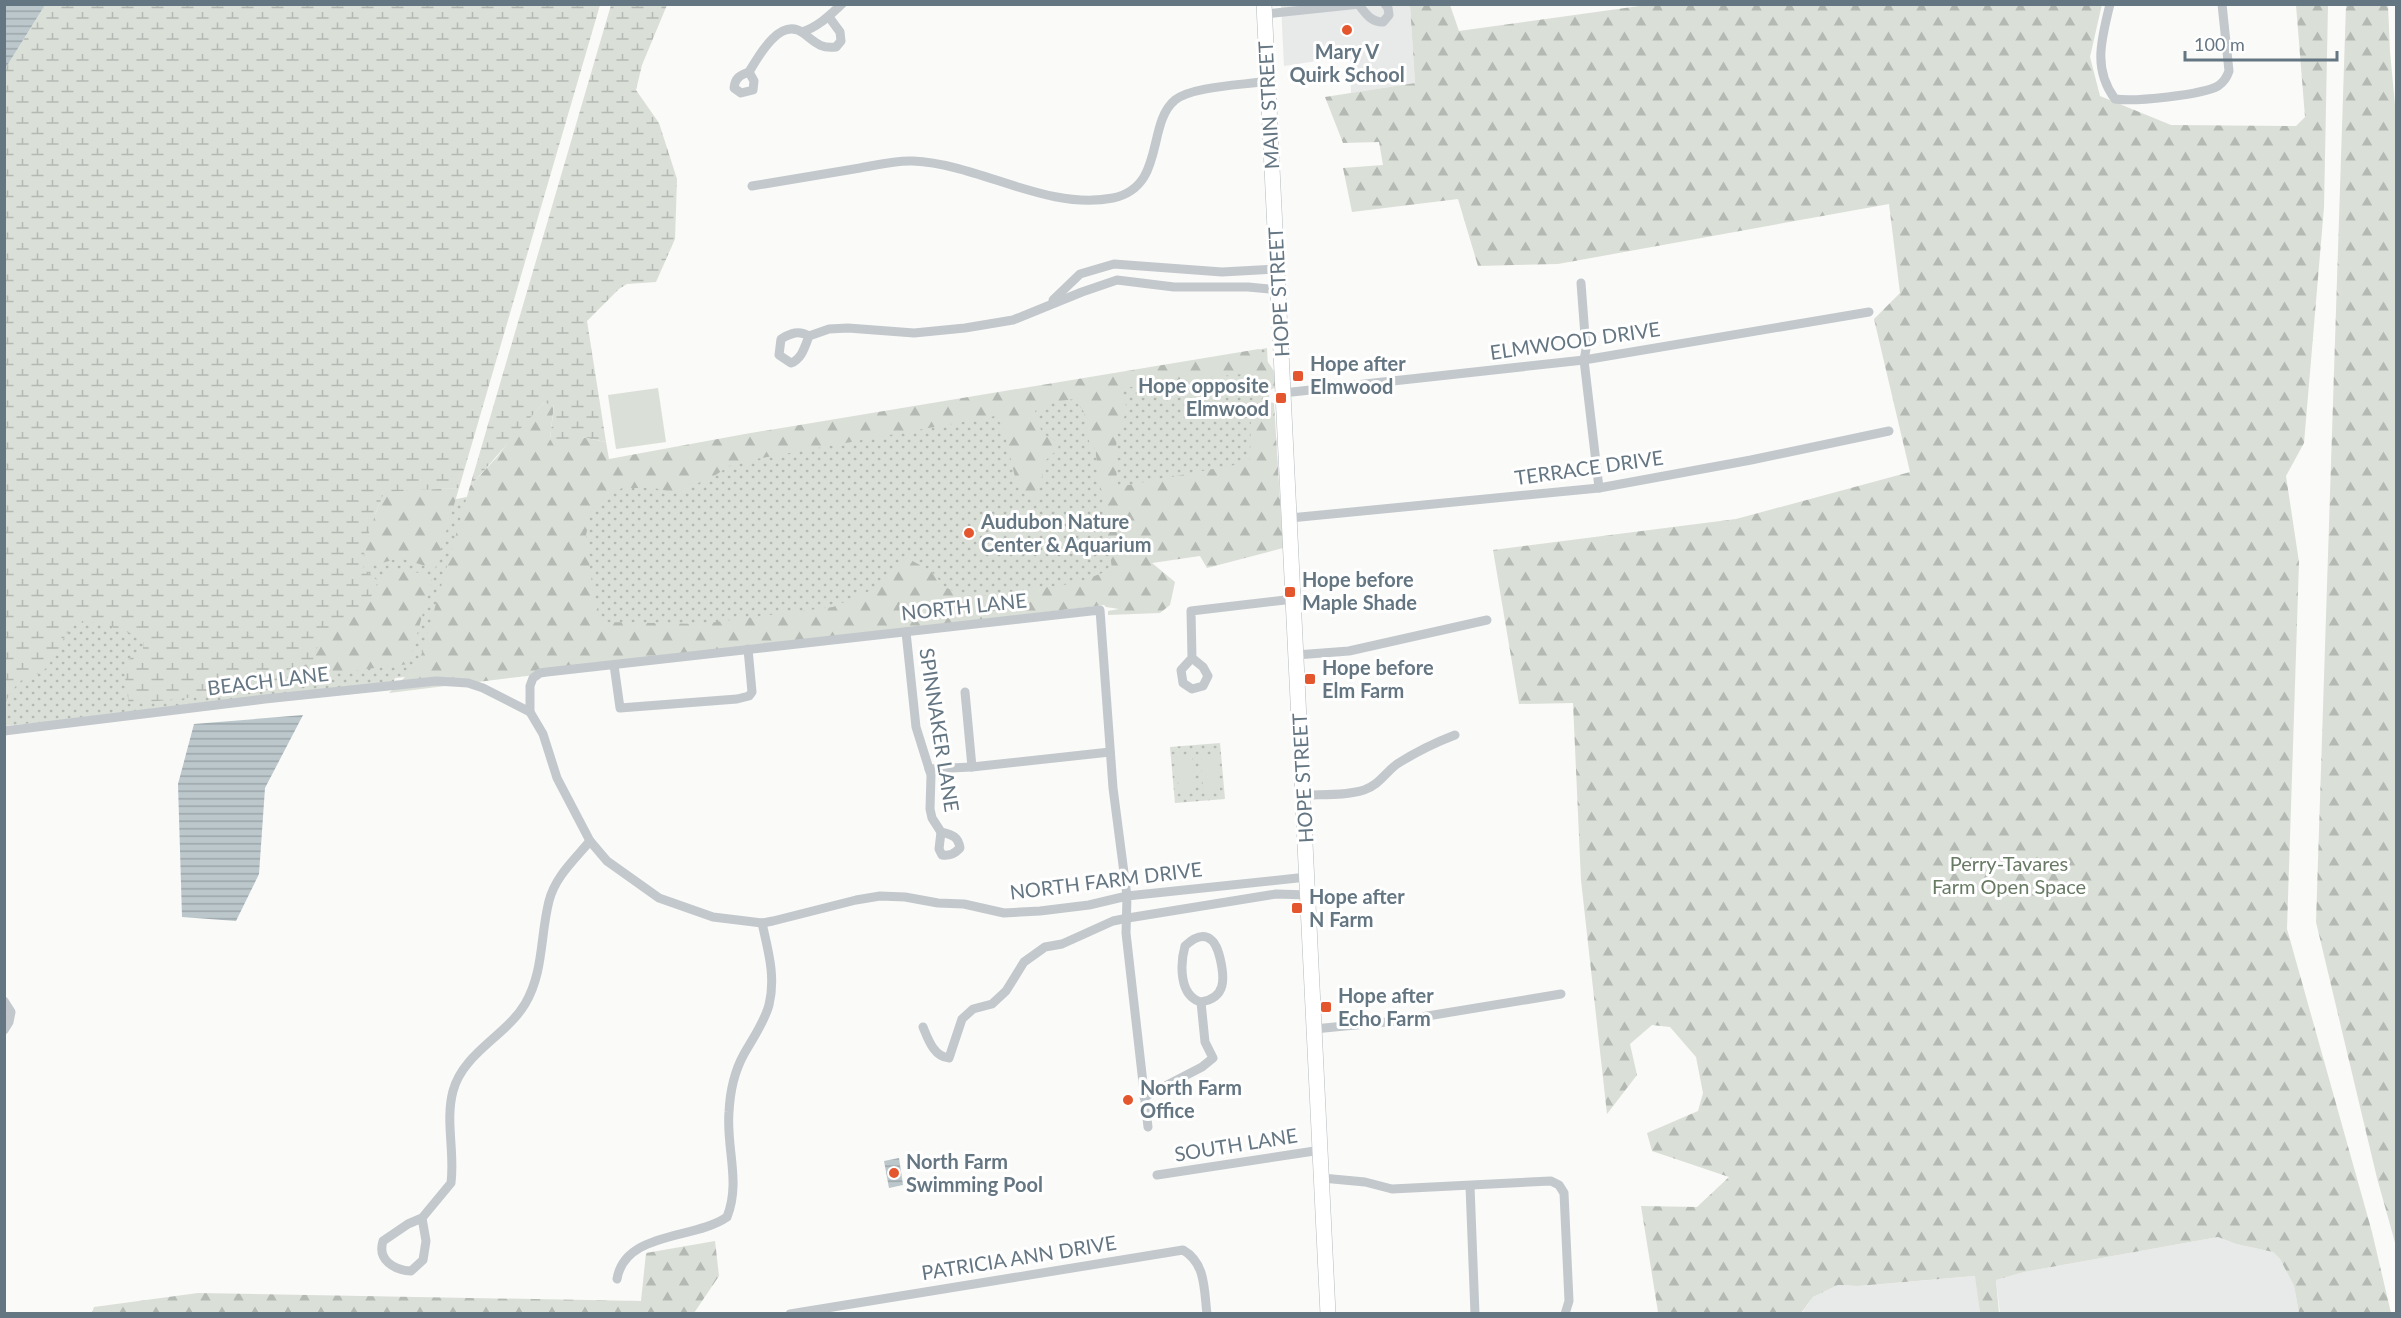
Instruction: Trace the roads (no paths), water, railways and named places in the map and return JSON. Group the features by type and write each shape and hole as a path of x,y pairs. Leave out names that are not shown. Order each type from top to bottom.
{"main road":[{"name":"MAIN STREET","path":"1264,9 1274,206"},
{"name":"HOPE STREET","path":"1274,206 1328,1314"}],"street":[{"path":"802,32 812,29 842,4"},
{"path":"1264,9 1360,5 1370,18 1376,22 1383,22 1389,15 1385,4"},
{"path":"2110,4 2099,55 2100,66 2103,79 2115,99 2127,101 2189,93 2219,85 2227,77 2229,71 2222,4"},
{"path":"749,72 759,56 782,31 802,32 818,45 826,48 836,47 841,41 840,32 829,17"},
{"path":"752,186 913,161 963,170 1075,200 1115,197 1131,191 1141,180 1150,165 1166,114 1174,101 1187,94 1206,89 1268,81"},
{"path":"1037,310 1063,292 1080,274 1095,268 1125,264 1231,272 1278,268"},
{"path":"1125,264 1126,280"},
{"path":"1173,269 1174,287"},
{"path":"1231,272 1231,288"},
{"path":"809,336 829,329 848,328 914,333 1013,320 1117,280 1174,287 1279,290"},
{"path":"1581,283 1586,349 1584,360 1599,488"},
{"name":"ELMWOOD DRIVE","path":"1283,393 1584,360 1869,312"},
{"name":"TERRACE DRIVE","path":"1290,518 1599,488 1751,460 1889,430"},
{"path":"1192,658 1191,611 1294,599"},
{"name":"NORTH LANE","path":"530,712 530,686 533,678 540,673 1100,610 1110,752 1127,897 1126,933 1148,1127"},
{"path":"1296,655 1349,651 1487,620"},
{"name":"SPINNAKER LANE","path":"906,632 916,727 931,775 931,814 941,832"},
{"path":"614,665 620,708 737,699 748,696 752,692 748,650"},
{"name":"BEACH LANE","path":"4,731 436,681 468,683 483,688 530,712"},
{"path":"965,692 972,767"},
{"name":"NORTH FARM DRIVE","path":"530,712 543,734 558,778 590,841 607,861 659,897 713,917 762,922 794,917 856,900 880,897 905,897 938,903 964,904 1004,913 1089,905 1127,897 1223,884 1308,877"},
{"path":"1304,795 1340,794 1364,790 1378,783 1394,766 1428,745 1455,735"},
{"path":"929,769 972,767 1110,752"},
{"path":"422,1218 426,1240 423,1260 411,1271 399,1270 389,1264 384,1256 381,1248 382,1241 422,1218 451,1183 450,1106 457,1079 464,1068 510,1023 526,1003 541,960 546,917 555,886 560,874 590,841"},
{"name":"NORTH FARM DRIVE","path":"923,1027 937,1053 947,1058 962,1019 973,1009 992,1004 1006,991 1024,962 1045,946 1062,944 1113,921 1276,894 1308,895"},
{"path":"616,1280 618,1269 623,1261 639,1249 653,1242 705,1228 727,1217 734,1181 729,1138 733,1079 742,1057 761,1024 771,993 771,961 762,922"},
{"path":"1203,936 1212,939 1217,945 1224,979 1216,996 1212,1000 1201,1002 1193,1000 1188,994 1182,958 1185,945 1193,938 1203,936"},
{"path":"1314,1029 1397,1021 1561,994"},
{"path":"4,1001 11,1012 4,1030"},
{"path":"1144,1096 1202,1067 1213,1058 1205,1042 1201,1002"},
{"name":"SOUTH LANE","path":"1157,1175 1321,1150"},
{"path":"1322,1178 1365,1182 1392,1190 1551,1181 1559,1185 1564,1193 1569,1301 1565,1314"},
{"path":"1470,1186 1475,1314"},
{"name":"PATRICIA ANN DRIVE","path":"790,1314 1183,1250 1193,1257 1201,1269 1207,1314"}],"place":[{"name":"Mary V Quirk School","path":"1347,30"},
{"name":"Hope after Elmwood","path":"1298,376"},
{"name":"Hope opposite Elmwood","path":"1281,398"},
{"name":"Audubon Nature Center & Aquarium","path":"969,533"},
{"name":"Hope before Maple Shade","path":"1290,592"},
{"name":"Hope before Elm Farm","path":"1310,679"},
{"name":"Hope after N Farm","path":"1297,908"},
{"name":"Hope after Echo Farm","path":"1326,1007"},
{"name":"North Farm Office","path":"1128,1100"},
{"name":"North Farm Swimming Pool","path":"894,1173"}],"park label":[{"name":"Perry-Tavares Farm Open Space","path":"2009,876"}]}
